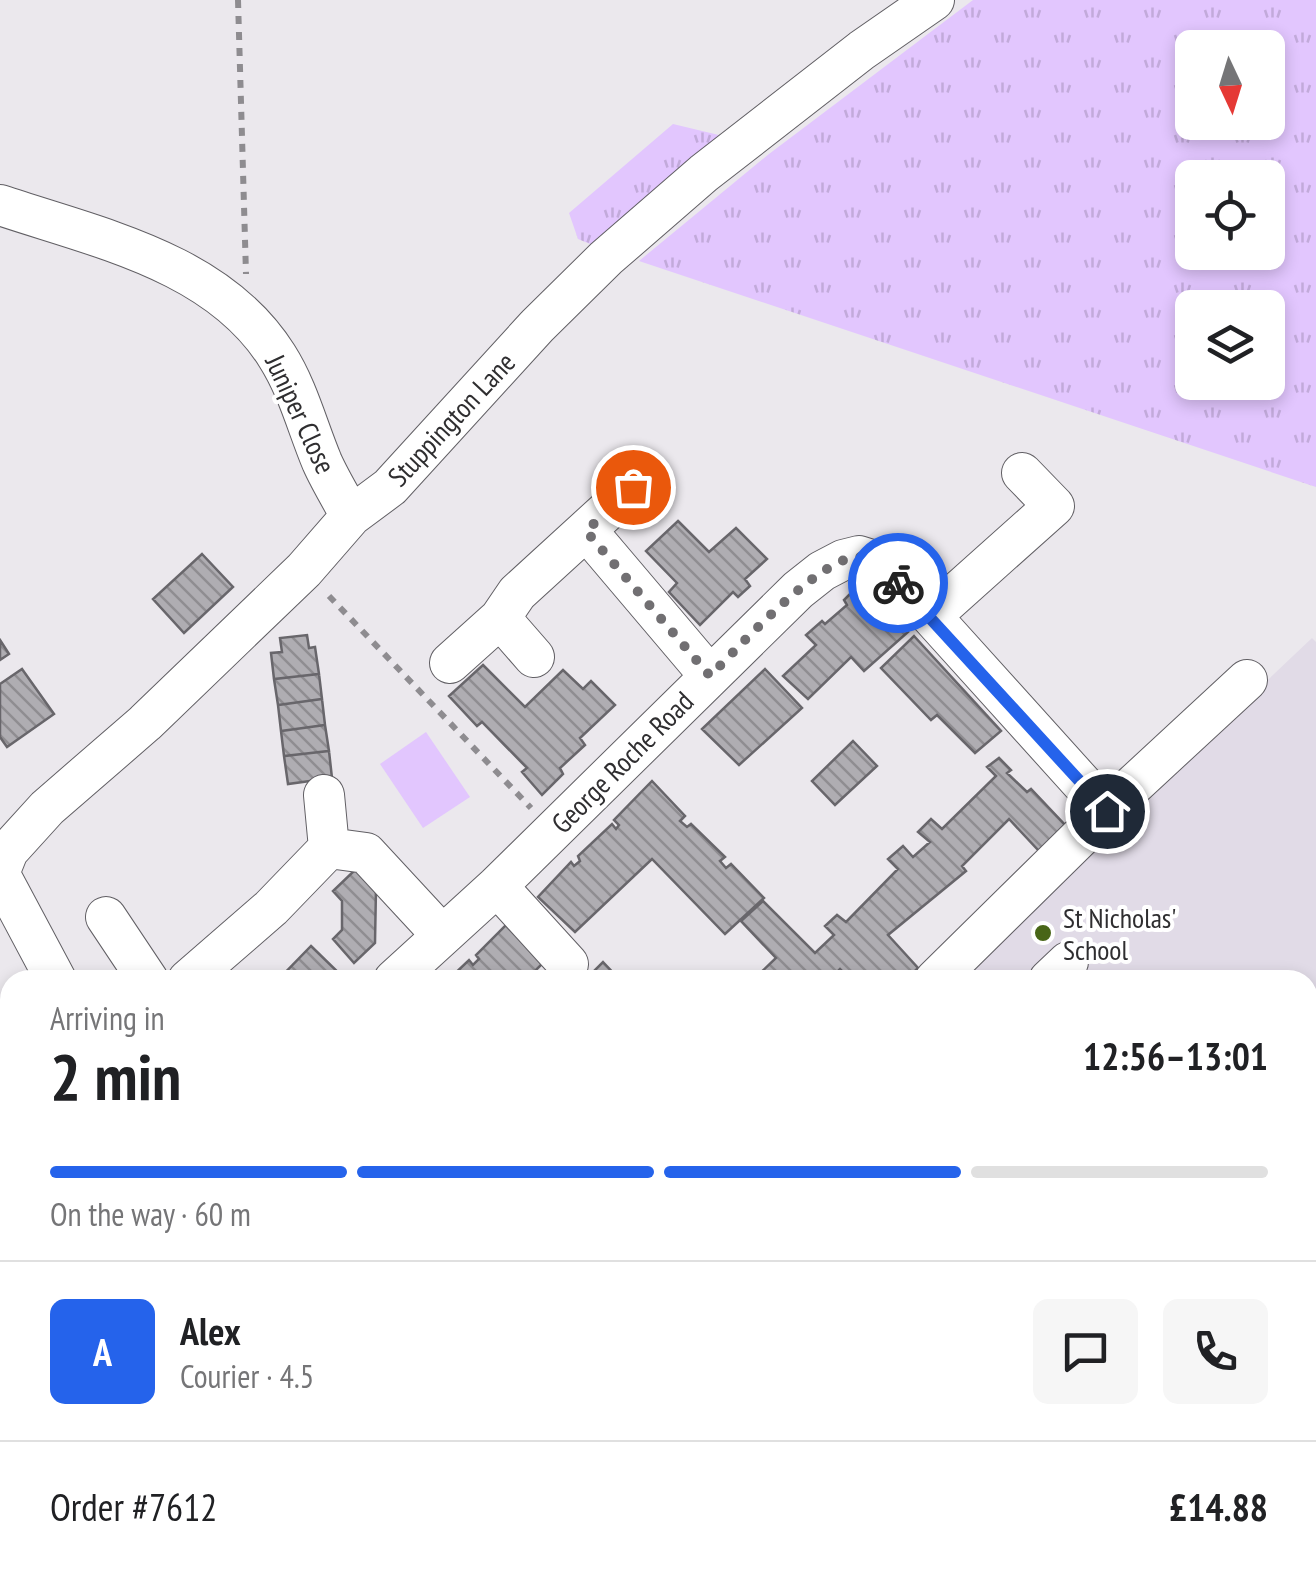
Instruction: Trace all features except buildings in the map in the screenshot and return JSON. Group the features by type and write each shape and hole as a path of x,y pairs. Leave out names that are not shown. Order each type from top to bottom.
{"street":[{"name":"Stuppington Lane","path":"0,873 8,851 47,808 145,722 304,570 351,516 390,487 537,326 625,242 704,173 862,50 934,0"},
{"name":"Juniper Close","path":"24,202 187,273 232,305 277,355 300,399 321,460 351,516"},
{"path":"932,616 1054,506 1022,473"},
{"path":"450,663 633,487"},
{"path":"586,531 710,676"},
{"name":"George Roche Road","path":"404,970 497,886 798,590 822,571 860,556 878,562 932,616 1106,812"},
{"path":"509,606 534,657"},
{"path":"944,970 1247,680"},
{"path":"324,795 330,848"},
{"path":"330,848 366,852 441,934"},
{"path":"200,970 271,908 330,848"},
{"path":"0,873 51,970"},
{"path":"497,886 568,964"},
{"path":"106,916 141,970"}],"path":[{"path":"232,305 246,286 238,0"},
{"path":"304,570 553,831"}],"shaded area":[{"path":"1312,638 1316,642 1316,970 962,970"}],"green space":[{"path":"973,0 1316,0 1316,487 639,261 769,154"},
{"path":"673,124 723,136 600,248 578,239 569,213"},
{"path":"426,732 470,797 423,828 380,764"}],"way so far":[{"path":"633,487 586,531 710,676 798,590 843,560 860,556 878,562 898,583"}],"place":[{"name":"St Nicholas' School","path":"1043,933"}],"route":[{"path":"898,583 1107,811"}]}
